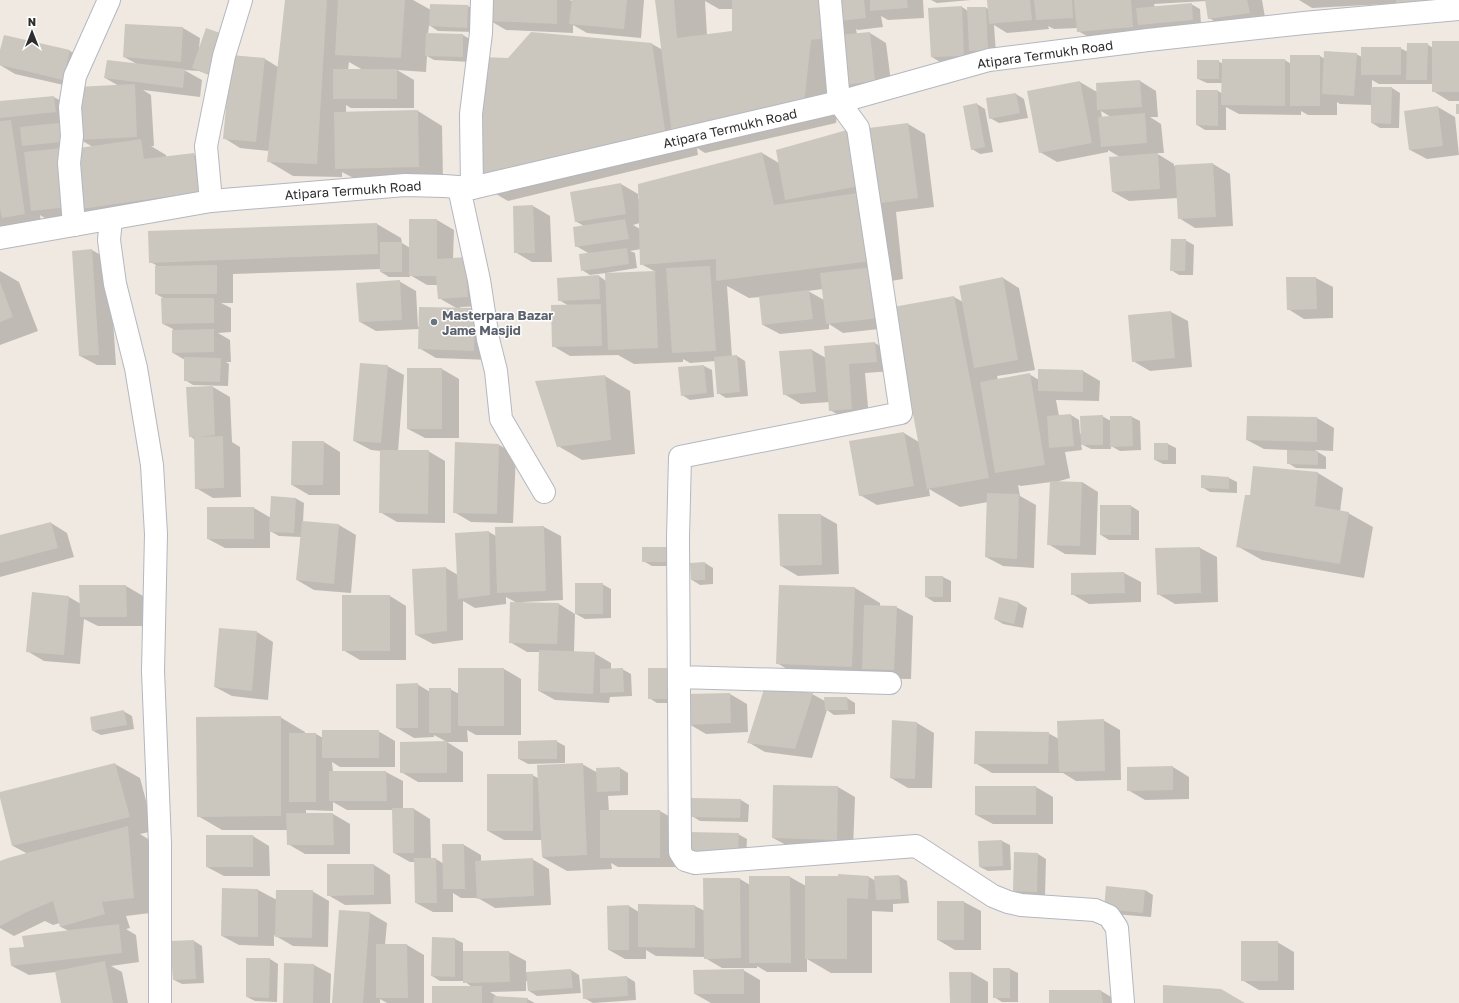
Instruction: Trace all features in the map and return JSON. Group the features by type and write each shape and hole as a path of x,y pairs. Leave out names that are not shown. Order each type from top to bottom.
{"street":[{"path":"74,225 69,163 72,136 70,107 75,76 109,0"},
{"path":"210,201 206,146 224,56 240,0"},
{"path":"482,0 481,33 466,188 488,339 496,371 501,419 544,492"},
{"path":"830,0 839,102 858,128 901,413 680,457 678,538 680,852 685,860 695,863 916,846 993,896 1008,902 1021,905 1095,910 1109,916 1117,928 1123,1003"},
{"name":"Atipara Termukh Road","path":"0,238 210,201 405,185 466,188 839,102 988,60 1297,23 1459,9"},
{"path":"112,219 109,240 116,284 136,368 152,465 156,534 152,671 160,844 160,1003"},
{"path":"679,677 890,683"}],"building":[{"path":"285,0 327,0 317,164 267,162"},
{"path":"338,0 405,0 401,58 335,55"},
{"path":"489,0 557,0 557,24 488,21"},
{"path":"572,0 627,0 624,29 569,24"},
{"path":"655,0 674,0 677,38 732,31 732,0 823,0 827,38 811,40 804,105 672,135"},
{"path":"837,0 864,0 866,18 840,21"},
{"path":"870,0 907,0 908,8 870,11"},
{"path":"987,0 1030,0 1032,20 989,24"},
{"path":"1034,0 1072,0 1073,18 1036,20"},
{"path":"1074,0 1131,0 1133,27 1077,32"},
{"path":"1205,0 1247,0 1250,13 1208,19"},
{"path":"1396,0 1459,0 1396,6"},
{"path":"1192,3 1193,20 1138,25 1136,8"},
{"path":"430,4 468,5 467,28 429,26"},
{"path":"962,6 964,56 931,57 928,8"},
{"path":"967,7 986,7 988,50 969,51"},
{"path":"125,24 183,27 181,62 123,57"},
{"path":"206,28 223,34 208,74 192,68"},
{"path":"531,32 652,43 666,137 476,183 483,57 508,58"},
{"path":"870,32 875,81 843,85 838,35"},
{"path":"426,33 463,34 463,57 425,56"},
{"path":"4,35 70,50 63,80 0,65 0,50"},
{"path":"1432,41 1459,41 1459,92 1432,92"},
{"path":"1407,43 1428,43 1427,80 1406,80"},
{"path":"1361,47 1401,47 1401,75 1361,75"},
{"path":"1324,51 1357,53 1354,96 1322,94"},
{"path":"231,55 265,58 256,142 223,139"},
{"path":"1290,55 1320,55 1320,106 1290,106"},
{"path":"1222,59 1285,59 1285,106 1221,105"},
{"path":"107,60 185,69 183,88 104,78"},
{"path":"1197,60 1219,60 1219,79 1197,79"},
{"path":"333,69 397,69 397,99 333,99"},
{"path":"1140,80 1142,107 1097,110 1096,83"},
{"path":"1080,81 1092,143 1039,153 1027,91"},
{"path":"135,84 137,137 78,140 76,87"},
{"path":"1371,87 1392,87 1391,124 1371,123"},
{"path":"1196,90 1218,90 1218,126 1196,125"},
{"path":"1016,93 1020,113 989,119 986,98"},
{"path":"54,96 56,112 0,118 0,101"},
{"path":"977,103 985,147 971,150 963,106"},
{"path":"1456,104 1459,104 1459,114 1456,114"},
{"path":"1438,106 1443,146 1409,150 1404,111"},
{"path":"418,110 419,167 335,169 334,112"},
{"path":"1145,113 1147,143 1101,147 1098,117"},
{"path":"11,120 25,214 2,218 0,208 0,121"},
{"path":"67,122 70,141 22,146 20,127"},
{"path":"908,123 918,198 880,203 869,128"},
{"path":"854,128 860,186 785,200 776,150"},
{"path":"141,139 144,159 194,153 199,192 81,209 72,149"},
{"path":"62,148 69,207 31,211 24,152"},
{"path":"762,152 774,205 865,192 872,261 716,281 716,259 640,265 638,184"},
{"path":"1158,153 1160,189 1112,192 1109,157"},
{"path":"1213,163 1216,217 1178,219 1175,165"},
{"path":"621,183 626,214 575,222 570,192"},
{"path":"533,205 535,253 514,253 513,206"},
{"path":"409,219 437,219 437,259 466,257 468,297 438,299 436,276 409,276"},
{"path":"625,219 629,239 575,247 573,227"},
{"path":"377,223 378,254 149,263 148,231"},
{"path":"1171,239 1186,239 1185,271 1170,271"},
{"path":"380,242 402,242 402,272 380,272"},
{"path":"627,248 629,264 581,271 579,254"},
{"path":"92,249 99,355 79,356 72,251"},
{"path":"217,265 217,294 155,294 155,266"},
{"path":"710,266 716,351 672,353 666,268"},
{"path":"874,267 879,318 826,324 820,273"},
{"path":"655,271 658,348 608,350 605,273"},
{"path":"599,275 600,299 558,301 557,278"},
{"path":"1003,277 1018,360 974,368 959,286"},
{"path":"1286,277 1316,277 1317,309 1287,310"},
{"path":"400,280 402,320 359,322 356,283"},
{"path":"0,282 13,317 0,322"},
{"path":"809,290 813,319 762,325 759,296"},
{"path":"954,296 989,478 927,489 893,307"},
{"path":"161,298 214,298 214,323 162,324"},
{"path":"601,304 602,346 552,347 551,305"},
{"path":"419,307 475,308 474,351 418,349"},
{"path":"1171,311 1175,358 1132,362 1128,315"},
{"path":"214,329 214,352 172,353 172,330"},
{"path":"875,342 877,362 849,364 852,409 829,411 824,346"},
{"path":"812,349 816,392 783,395 779,351"},
{"path":"737,355 740,392 717,394 714,357"},
{"path":"184,357 221,358 220,382 184,381"},
{"path":"360,363 388,365 381,443 353,441"},
{"path":"704,365 707,393 681,396 678,367"},
{"path":"407,368 442,368 442,429 407,429"},
{"path":"1038,369 1083,370 1083,392 1038,391"},
{"path":"1030,373 1045,465 995,473 980,382"},
{"path":"605,375 611,440 557,447 535,381"},
{"path":"213,386 215,435 198,437 223,436 224,488 195,489 194,437 189,437 186,387"},
{"path":"1071,414 1074,446 1049,448 1047,416"},
{"path":"1103,415 1103,445 1081,445 1080,416"},
{"path":"1110,416 1132,416 1133,446 1110,447"},
{"path":"1247,416 1317,417 1317,442 1246,440"},
{"path":"904,432 914,486 859,496 849,441"},
{"path":"292,441 324,441 323,485 291,485"},
{"path":"455,442 499,444 497,514 453,513"},
{"path":"1154,443 1168,443 1168,460 1154,460"},
{"path":"380,450 429,450 428,514 379,513"},
{"path":"1287,450 1318,451 1318,465 1287,464"},
{"path":"1253,466 1318,472 1315,506 1349,512 1340,564 1236,547 1245,495 1250,495"},
{"path":"1201,475 1229,477 1229,489 1201,488"},
{"path":"1050,481 1082,482 1080,546 1047,545"},
{"path":"987,493 1019,494 1017,559 985,557"},
{"path":"271,496 296,498 294,533 269,532"},
{"path":"1100,505 1131,505 1131,535 1100,535"},
{"path":"207,507 254,507 254,539 207,539"},
{"path":"778,514 821,514 822,565 780,566"},
{"path":"302,521 339,524 334,584 296,580"},
{"path":"51,522 58,548 0,563 0,535"},
{"path":"544,526 546,591 497,593 495,527"},
{"path":"489,531 490,595 458,599 455,533"},
{"path":"642,547 668,547 668,562 642,562"},
{"path":"1200,547 1201,593 1157,595 1155,548"},
{"path":"705,562 705,580 691,580 690,563"},
{"path":"446,567 447,631 415,635 412,569"},
{"path":"1124,572 1125,593 1071,595 1071,573"},
{"path":"925,576 943,576 943,597 925,597"},
{"path":"575,583 603,583 603,614 575,614"},
{"path":"79,585 126,585 127,617 80,617"},
{"path":"779,585 855,587 852,667 776,664"},
{"path":"32,592 69,596 64,655 26,652"},
{"path":"342,595 390,595 390,651 342,651"},
{"path":"999,597 1019,602 1014,624 994,619"},
{"path":"510,602 559,603 557,644 509,643"},
{"path":"864,605 897,606 894,670 862,669"},
{"path":"219,628 257,631 252,691 214,687"},
{"path":"539,650 595,652 593,694 538,691"},
{"path":"458,668 504,668 504,726 458,726"},
{"path":"623,668 624,692 600,693 600,669"},
{"path":"648,668 675,668 675,699 648,699"},
{"path":"418,683 418,728 396,728 396,684"},
{"path":"765,686 813,693 795,749 747,743"},
{"path":"429,688 451,688 451,733 429,733"},
{"path":"730,693 731,723 688,725 687,694"},
{"path":"824,697 847,697 848,710 825,710"},
{"path":"124,710 127,725 92,731 90,717"},
{"path":"281,716 281,816 197,817 196,717"},
{"path":"1104,719 1105,771 1059,772 1057,721"},
{"path":"892,720 917,722 915,779 890,778"},
{"path":"322,730 379,730 379,758 322,758"},
{"path":"975,731 1049,732 1048,764 974,764"},
{"path":"289,733 316,733 316,802 289,802"},
{"path":"557,740 557,759 518,759 518,741"},
{"path":"447,741 447,773 400,773 400,742"},
{"path":"115,763 130,817 12,846 0,798 0,792"},
{"path":"583,763 587,855 542,857 537,765"},
{"path":"1173,766 1173,790 1127,791 1127,767"},
{"path":"620,767 620,791 597,792 596,768"},
{"path":"329,771 386,771 387,801 329,801"},
{"path":"487,774 533,774 533,831 487,831"},
{"path":"773,785 838,786 837,840 772,838"},
{"path":"975,786 1036,786 1036,815 975,815"},
{"path":"691,798 741,799 740,818 691,817"},
{"path":"392,808 414,808 414,853 393,853"},
{"path":"600,810 660,810 660,858 600,858"},
{"path":"286,813 333,813 334,845 287,845"},
{"path":"128,826 134,898 102,902 105,914 60,927 53,901 0,926 0,861"},
{"path":"689,832 739,833 738,852 688,851"},
{"path":"206,835 253,835 253,867 206,867"},
{"path":"1002,840 1003,866 979,867 978,841"},
{"path":"442,844 464,844 465,889 443,889"},
{"path":"1014,852 1038,853 1037,892 1013,891"},
{"path":"414,858 436,858 437,903 415,903"},
{"path":"533,858 534,896 477,899 475,861"},
{"path":"327,864 374,864 374,895 327,896"},
{"path":"838,874 869,876 868,899 847,898 847,959 805,959 805,876 838,876"},
{"path":"899,875 901,899 876,900 874,876"},
{"path":"749,876 790,876 791,963 749,963"},
{"path":"703,878 740,878 741,958 704,959"},
{"path":"1106,886 1145,890 1143,913 1104,909"},
{"path":"222,888 258,889 258,937 221,936"},
{"path":"276,890 313,890 312,938 275,937"},
{"path":"937,901 964,901 964,940 937,940"},
{"path":"638,904 695,905 695,948 638,947"},
{"path":"629,905 629,950 608,950 607,906"},
{"path":"339,910 370,912 363,1003 332,1003"},
{"path":"119,924 122,953 11,966 9,948 24,947 22,936"},
{"path":"432,937 455,938 455,977 431,976"},
{"path":"194,940 196,979 173,980 170,941"},
{"path":"1241,941 1278,941 1278,981 1241,981"},
{"path":"376,944 407,944 408,998 376,998"},
{"path":"463,951 509,951 510,982 463,983"},
{"path":"246,958 270,958 269,998 246,997"},
{"path":"105,961 113,1003 61,1003 55,971"},
{"path":"284,963 314,964 313,1003 283,1003"},
{"path":"993,968 1010,968 1010,998 993,998"},
{"path":"571,969 573,988 528,991 526,972"},
{"path":"744,969 744,994 694,994 693,970"},
{"path":"949,972 971,972 971,1003 950,1003"},
{"path":"627,976 628,996 583,999 582,979"},
{"path":"1163,985 1221,989 1245,1003 1163,1003"},
{"path":"432,986 482,986 482,1003 432,1003"},
{"path":"1049,990 1101,990 1103,1003 1049,1003"},
{"path":"494,996 528,998 527,1003 493,1003"}],"place":[{"name":"Masterpara Bazar Jame Masjid","path":"434,322"}]}
